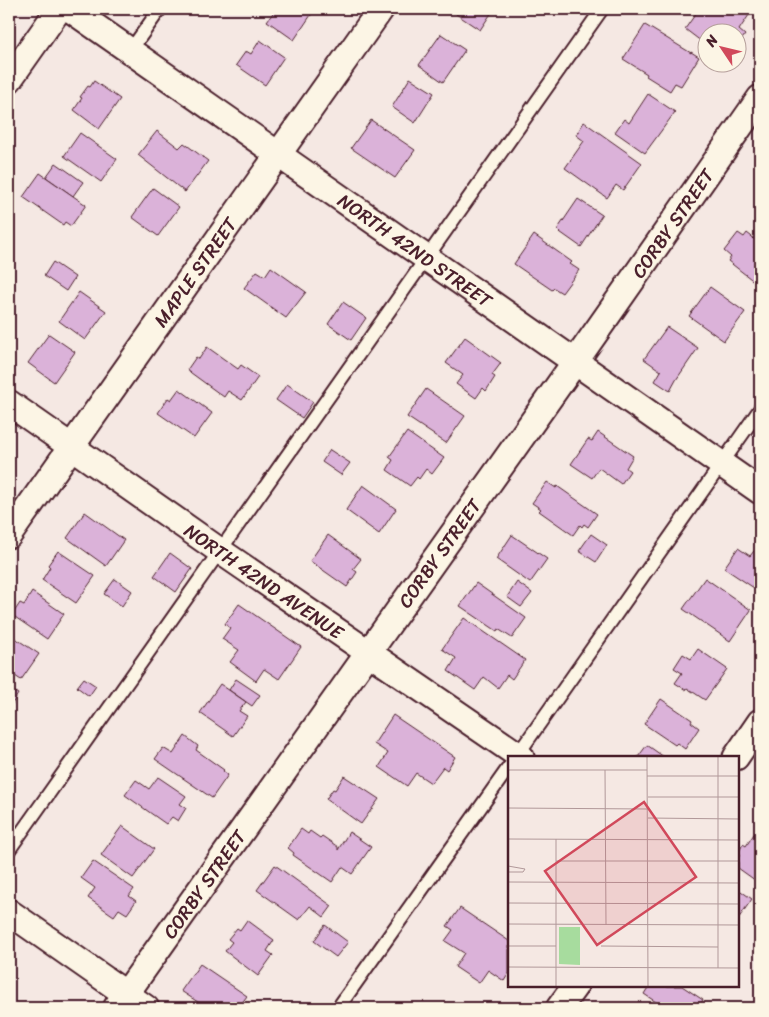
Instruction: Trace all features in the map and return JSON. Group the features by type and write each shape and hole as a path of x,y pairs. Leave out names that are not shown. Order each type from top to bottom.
{"street":[{"path":"9,80 59,9"},
{"name":"NORTH 42ND STREET","path":"70,9 760,491"},
{"name":"MAPLE STREET","path":"9,535 381,9"},
{"name":"CORBY STREET","path":"121,1001 760,98"},
{"name":"NORTH 42ND AVENUE","path":"9,403 220,551 369,652 512,756"},
{"path":"737,756 760,722"},
{"path":"9,912 121,1001 146,1008"},
{"path":"559,1008 574,987"}],"lane":[{"path":"130,51 160,9"},
{"path":"9,850 602,9"},
{"path":"518,756 760,410"},
{"path":"338,1008 508,770"}],"building":[{"path":"276,9 315,9 294,40 267,21"},
{"path":"460,9 494,9 480,30 456,14"},
{"path":"699,9 741,9 749,15 744,22 696,22 696,37 685,29"},
{"path":"645,25 696,55 696,62 681,86 675,83 670,91 623,59"},
{"path":"441,34 465,50 443,82 419,65"},
{"path":"260,40 284,57 265,85 236,65 246,51 251,54"},
{"path":"410,78 434,93 415,123 392,107"},
{"path":"94,81 120,99 99,129 74,110 82,98 80,97"},
{"path":"648,94 675,112 645,153 615,132 624,119 629,123"},
{"path":"371,120 415,150 395,178 351,148"},
{"path":"584,122 642,163 623,190 616,185 607,198 565,168 584,141 576,135"},
{"path":"157,131 179,148 184,143 208,161 185,192 138,155"},
{"path":"80,133 117,159 101,182 64,156"},
{"path":"56,163 83,182 73,196 46,177"},
{"path":"40,173 86,205 71,226 65,222 63,225 23,197"},
{"path":"153,188 179,207 158,236 132,217"},
{"path":"578,199 602,215 581,247 557,230"},
{"path":"738,233 744,237 747,233 760,243 760,286 728,261 731,257 724,251"},
{"path":"534,235 572,262 570,264 579,270 562,293 554,288 552,290 514,264"},
{"path":"53,262 75,277 66,291 44,276"},
{"path":"271,267 306,292 286,318 244,288 257,271 265,276"},
{"path":"710,287 745,312 724,341 689,316"},
{"path":"79,292 106,311 85,340 59,321"},
{"path":"343,302 366,318 351,340 328,324"},
{"path":"667,327 698,348 670,391 655,381 661,371 644,359"},
{"path":"49,334 75,352 54,382 28,363"},
{"path":"465,337 501,363 492,375 495,377 486,391 483,388 476,398 456,384 463,375 446,363"},
{"path":"207,347 238,369 241,365 258,377 242,400 228,391 224,397 187,370 196,357 199,359"},
{"path":"287,384 313,402 302,418 276,400"},
{"path":"179,389 212,413 194,438 158,413 168,398 171,400"},
{"path":"426,389 465,416 446,443 407,417"},
{"path":"407,432 444,458 432,474 426,469 419,479 417,477 410,486 387,470 393,460 389,457"},
{"path":"598,432 633,456 626,468 630,471 621,484 599,468 592,478 571,464 588,439 592,441"},
{"path":"330,450 350,463 341,475 322,462"},
{"path":"547,482 556,488 557,486 597,514 588,527 584,524 582,527 580,525 573,535 539,511 541,509 532,503"},
{"path":"363,485 396,509 379,534 346,510"},
{"path":"85,512 124,540 106,566 67,538"},
{"path":"591,534 607,545 596,562 579,551"},
{"path":"328,535 361,559 353,569 357,572 347,587 310,561"},
{"path":"512,535 547,559 530,583 496,559"},
{"path":"738,548 750,556 754,551 760,555 760,592 724,568"},
{"path":"58,551 95,576 76,603 42,580 50,567 48,565"},
{"path":"170,553 192,569 176,592 154,576"},
{"path":"705,578 751,610 730,641 683,609"},
{"path":"115,579 132,591 122,606 104,594"},
{"path":"517,582 532,593 521,607 507,597"},
{"path":"476,583 526,618 512,638 498,629 497,631 460,606"},
{"path":"32,592 64,614 47,639 12,615 20,603 24,605"},
{"path":"239,604 301,647 279,679 264,669 256,681 230,662 239,650 222,639 230,628 225,624"},
{"path":"464,618 525,660 512,679 507,675 498,688 484,677 475,690 448,671 456,658 442,649"},
{"path":"9,634 39,654 21,680 9,672"},
{"path":"698,649 727,669 705,700 687,688 686,690 675,683 682,673 674,668 683,654 691,659"},
{"path":"84,678 96,686 89,696 77,687"},
{"path":"236,679 260,695 252,706 229,690"},
{"path":"220,684 246,702 239,711 247,716 233,736 200,713"},
{"path":"9,688 18,694 9,709"},
{"path":"661,699 692,720 691,722 699,728 685,749 677,743 675,745 644,724"},
{"path":"393,715 455,757 447,770 443,767 431,783 416,773 407,786 379,767 388,753 374,744"},
{"path":"185,736 198,746 196,750 228,775 212,798 155,759 163,748 173,754"},
{"path":"647,745 663,756 639,756"},
{"path":"344,776 379,799 361,824 326,799 333,789 335,790"},
{"path":"158,777 186,796 180,804 186,808 178,821 172,817 166,824 125,795 136,780 149,789"},
{"path":"122,826 154,849 133,878 101,855"},
{"path":"301,829 308,834 310,831 320,838 322,836 338,847 338,850 349,832 371,847 352,874 342,867 332,882 293,855 294,853 288,848"},
{"path":"754,834 760,838 759,883 739,869 739,851 743,844 746,846"},
{"path":"93,861 134,889 129,896 136,901 127,914 119,909 114,916 88,898 95,888 81,878"},
{"path":"275,865 332,906 324,917 310,906 299,920 257,890"},
{"path":"739,890 752,899 739,918"},
{"path":"460,908 508,940 508,975 504,981 488,970 479,983 455,967 464,953 445,941 453,930 447,926"},
{"path":"247,920 274,940 267,951 273,955 258,976 225,951 232,942 228,939 237,928 240,930"},
{"path":"325,925 348,942 336,957 314,941"},
{"path":"200,964 247,996 238,1008 207,1008 181,991"},
{"path":"648,987 684,987 703,1000 698,1008 665,1008 644,994"}]}
